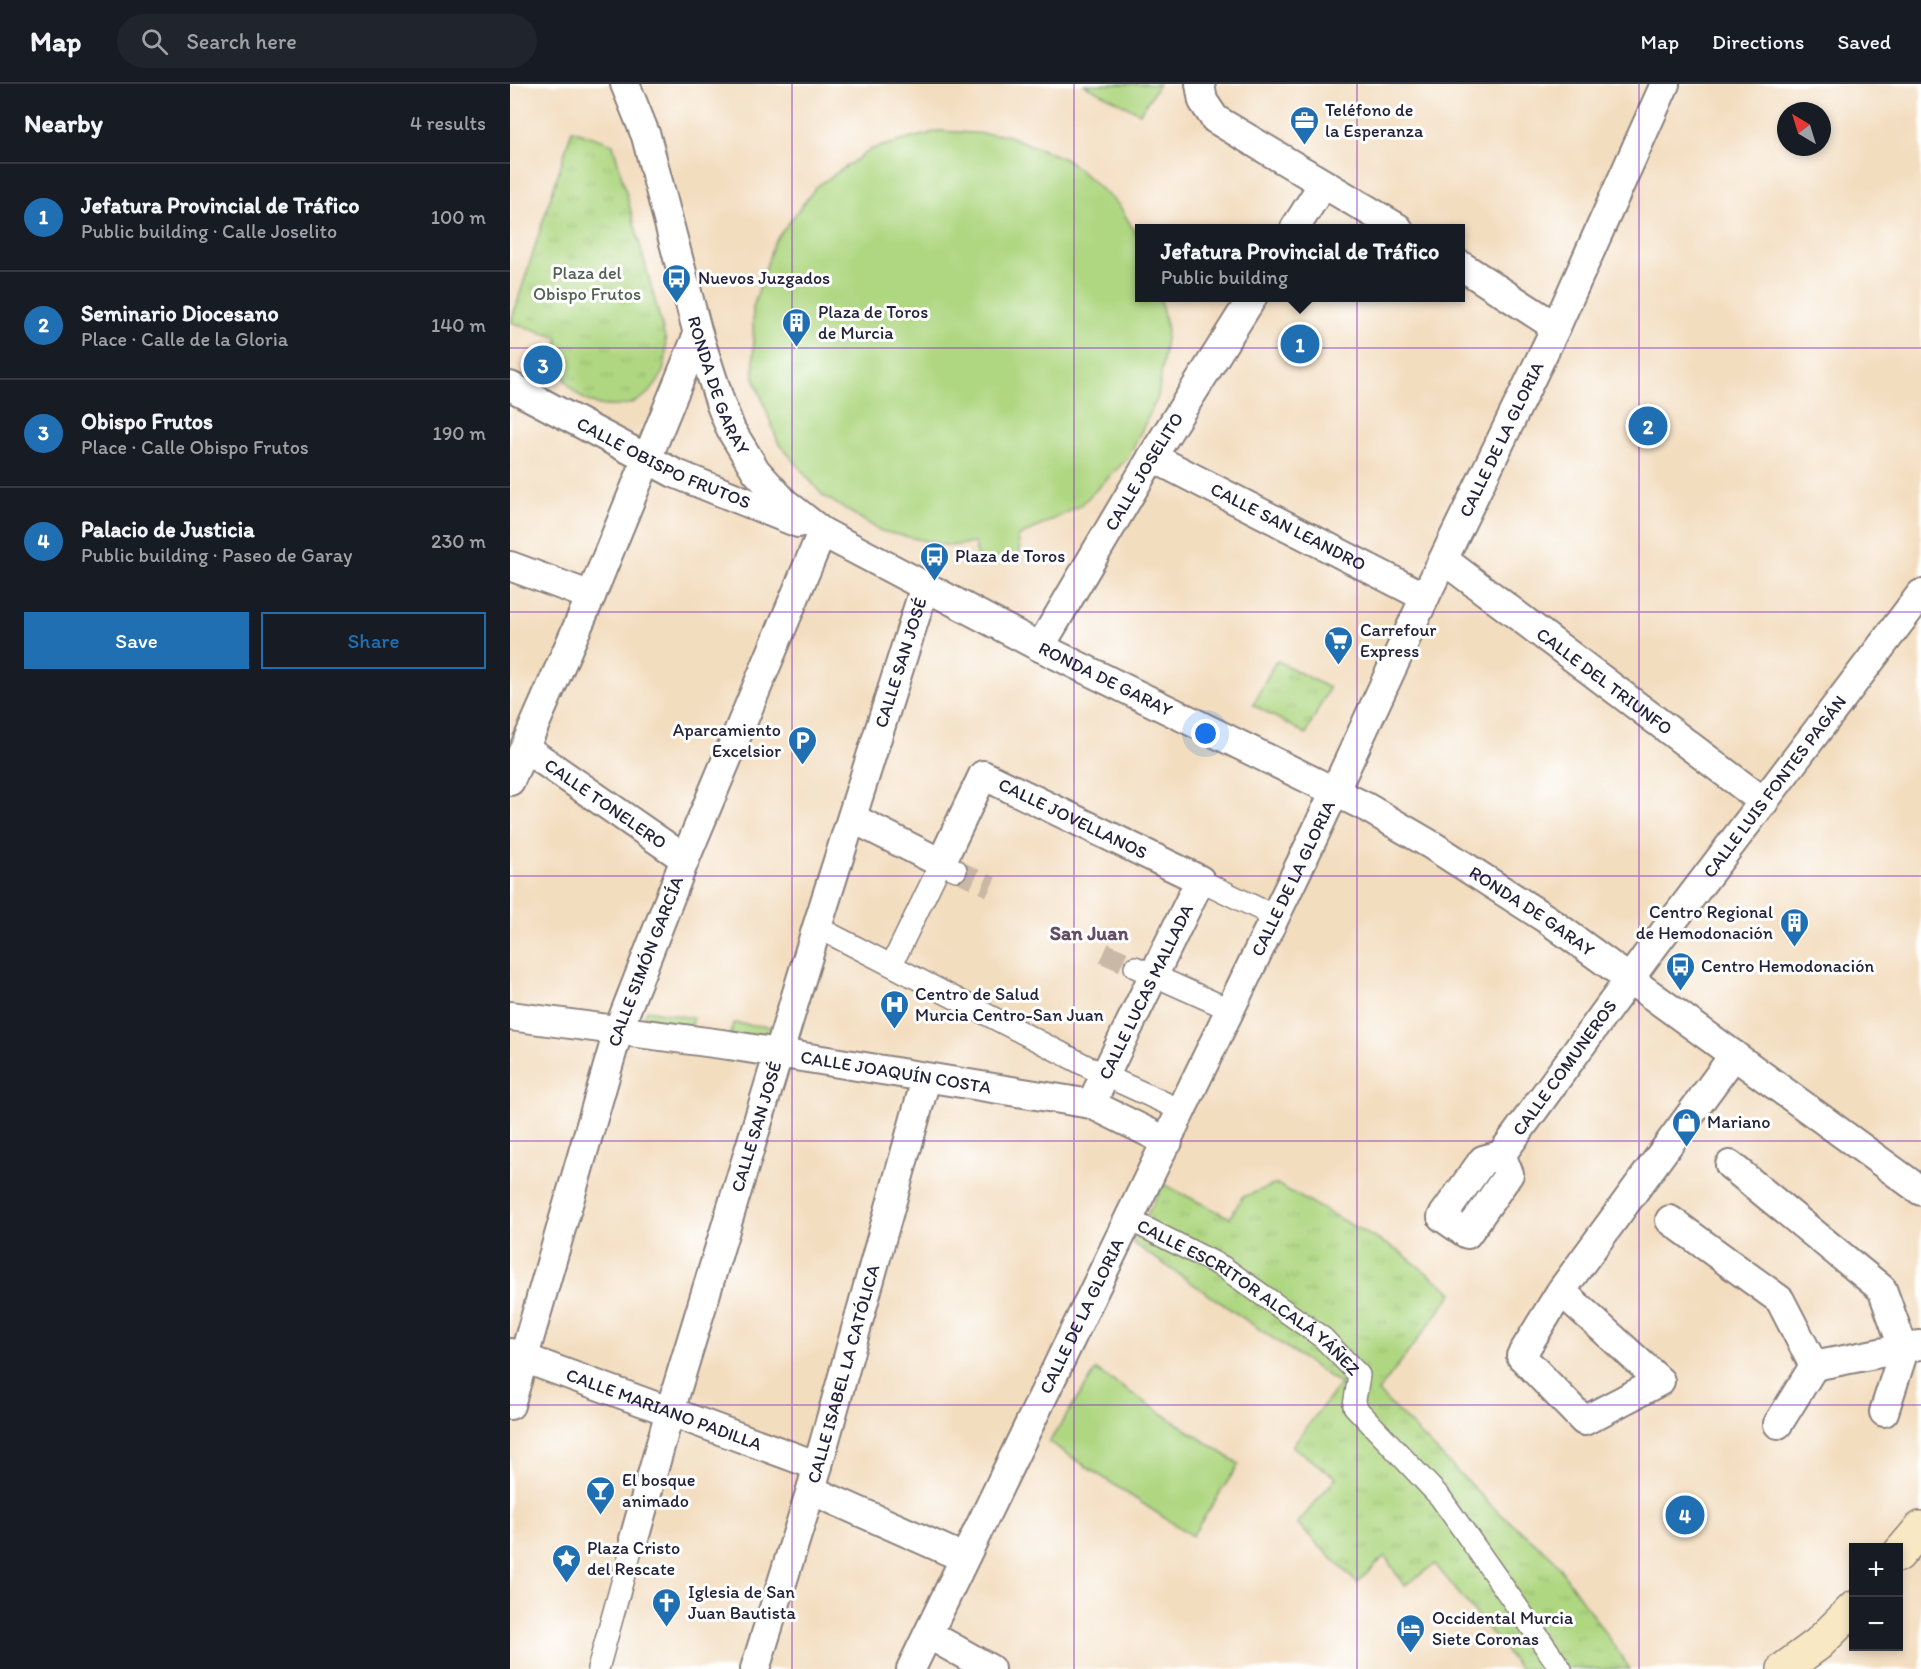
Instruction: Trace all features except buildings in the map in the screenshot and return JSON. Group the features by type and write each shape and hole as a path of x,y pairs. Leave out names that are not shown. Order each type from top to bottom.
{"main road":[{"path":"1903,1550 1921,1528"},
{"path":"1784,1669 1818,1644 1849,1613"}],"street":[{"name":"RONDA DE GARAY","path":"625,84 646,136 699,334 721,405 744,454 784,502 822,532 1040,646 1366,807 1486,879 1734,1054 1921,1191"},
{"name":"CALLE DE LA GLORIA","path":"911,1669 1276,917 1425,597 1556,327 1665,84"},
{"path":"1202,93 1215,119 1391,224"},
{"path":"1298,224 1323,184"},
{"path":"1465,268 1556,327"},
{"name":"CALLE JOSELITO","path":"1040,646 1152,457 1249,302"},
{"path":"510,781 591,596 699,334"},
{"name":"CALLE OBISPO FRUTOS","path":"510,386 647,459 822,532"},
{"name":"CALLE SAN LEANDRO","path":"1152,457 1425,597"},
{"name":"CALLE SIMÓN GARCÍA","path":"510,1405 518,1356 619,1028 686,859 822,532"},
{"name":"CALLE DEL TRIUNFO","path":"1444,560 1764,802"},
{"path":"510,566 591,596"},
{"name":"CALLE SAN JOSÉ","path":"598,1669 670,1411 817,927 925,586"},
{"name":"CALLE LUIS FONTES PAGÁN","path":"1630,980 1921,594"},
{"name":"CALLE TONELERO","path":"525,748 686,859"},
{"name":"CALLE JOVELLANOS","path":"949,867 983,775 1276,917"},
{"path":"852,818 949,867 892,964"},
{"name":"CALLE LUCAS MALLADA","path":"1091,1104 1106,1076 1144,971 1200,880"},
{"path":"817,927 1106,1076 1183,1111"},
{"path":"1144,971 1230,1010"},
{"name":"CALLE COMUNEROS","path":"1501,1155 1630,980"},
{"name":"CALLE JOAQUÍN COSTA","path":"510,1016 619,1028 779,1052 926,1079 1091,1104 1168,1142"},
{"path":"1561,1291 1660,1381 1584,1420 1521,1356 1561,1291 1734,1054"},
{"name":"CALLE ISABEL LA CATÓLICA","path":"754,1669 815,1478 926,1079"},
{"path":"1730,1165 1882,1289 1912,1347"},
{"name":"CALLE ESCRITOR ALCALÁ YÁÑEZ","path":"1130,1220 1223,1267 1323,1338 1359,1375 1354,1406 1440,1497 1561,1669"},
{"path":"1670,1220 1780,1300 1814,1366"},
{"path":"1779,1424 1814,1366 1912,1347"},
{"path":"1884,1412 1912,1347"},
{"name":"CALLE MARIANO PADILLA","path":"518,1356 670,1411 815,1478 964,1558"},
{"path":"928,1634 990,1669"}],"green space":[{"path":"1083,84 1159,84 1140,113"},
{"name":"Plaza del Obispo Frutos","path":"572,130 613,144 665,338 664,367 652,389 634,402 613,406 591,402 573,390 561,368 558,338 511,322"},
{"name":"Plaza de Toros de Murcia","path":"938,131 1006,135 1068,160 1119,205 1135,232 1135,302 1161,302 1167,330 1158,397 1128,458 1080,506 1018,537 1021,559 978,567 975,543 949,546 881,531 822,495 778,442 754,377 753,308 774,242 816,187 872,149"},
{"path":"1278,661 1329,688 1306,734 1253,705 1275,662"},
{"path":"647,1010 693,1018 690,1039 640,1027"},
{"path":"733,1023 780,1028 774,1048 729,1045"},
{"path":"1163,1184 1230,1218 1242,1197 1277,1184 1400,1252 1453,1293 1378,1392 1495,1509 1552,1557 1630,1669 1520,1669 1435,1564 1404,1586 1385,1556 1357,1583 1297,1524 1336,1478 1292,1446 1340,1384 1133,1243"},
{"path":"1096,1370 1239,1464 1192,1536 1049,1442"}],"tunnel":[{"path":"956,870 991,887"},
{"path":"1104,953 1135,967"}],"place":[{"name":"Teléfono de la Esperanza","path":"1304,146"},
{"name":"Nuevos Juzgados","path":"677,304"},
{"name":"Jefatura Provincial de Tráfico","path":"1300,344"},
{"name":"Plaza de Toros de Murcia","path":"797,348"},
{"name":"Obispo Frutos","path":"543,365"},
{"name":"Seminario Diocesano","path":"1648,426"},
{"name":"Plaza de Toros","path":"934,582"},
{"name":"Carrefour Express","path":"1339,666"},
{"name":"Aparcamiento Excelsior","path":"802,766"},
{"name":"Centro Regional de Hemodonación","path":"1794,948"},
{"name":"Centro Hemodonación","path":"1680,992"},
{"name":"Centro de Salud Murcia Centro-San Juan","path":"894,1030"},
{"name":"Mariano","path":"1686,1148"},
{"name":"Palacio de Justicia","path":"1685,1515"},
{"name":"El bosque animado","path":"601,1516"},
{"name":"Plaza Cristo del Rescate","path":"566,1584"},
{"name":"Iglesia de San Juan Bautista","path":"667,1628"},
{"name":"Occidental Murcia Siete Coronas","path":"1411,1654"}],"district":[{"name":"San Juan","path":"1089,933"}]}
